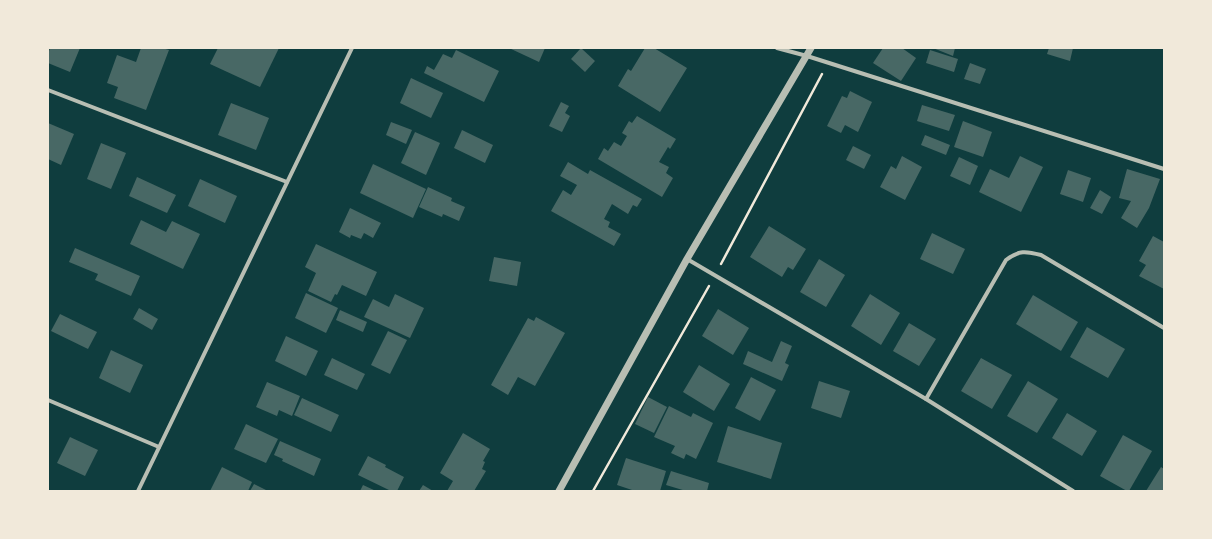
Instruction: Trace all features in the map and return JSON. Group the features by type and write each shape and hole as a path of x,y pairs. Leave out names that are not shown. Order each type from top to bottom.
{"street":[{"path":"138,491 352,48"},
{"path":"777,48 807,56 1164,169"},
{"path":"559,491 687,259 811,48"},
{"path":"48,90 287,182"},
{"path":"926,398 1006,260 1014,254 1027,251 1041,255 1164,328"},
{"path":"687,259 926,398 1073,491"},
{"path":"48,400 159,447"}],"building":[{"path":"50,48 80,48 70,72 48,63"},
{"path":"141,48 162,48 169,50 146,110 114,98 118,87 107,83 117,55 136,62"},
{"path":"218,48 279,48 260,87 210,64"},
{"path":"509,48 545,48 539,62"},
{"path":"581,48 595,61 585,72 571,59"},
{"path":"645,48 654,48 687,68 660,112 618,86 628,69 631,71"},
{"path":"883,48 902,48 916,58 901,81 873,63"},
{"path":"933,48 955,48 953,56"},
{"path":"1049,48 1073,48 1070,61 1047,54"},
{"path":"456,50 499,71 484,102 424,73 427,66 434,70 443,54 452,58"},
{"path":"930,50 958,59 954,72 926,63"},
{"path":"970,63 986,69 980,84 964,79"},
{"path":"411,78 443,93 431,118 400,103"},
{"path":"850,91 872,102 858,132 845,125 841,133 827,126 842,96 847,98"},
{"path":"561,102 569,106 565,113 570,116 562,132 549,126"},
{"path":"231,103 269,118 256,150 218,135"},
{"path":"922,105 955,115 949,131 917,121"},
{"path":"637,116 676,139 670,149 668,147 659,162 669,167 666,173 673,178 662,197 598,159 604,148 608,151 614,142 621,146 627,136 622,133 629,121 632,123"},
{"path":"963,121 992,132 983,157 954,147"},
{"path":"391,122 412,130 406,144 386,135"},
{"path":"48,123 74,134 61,165 48,159"},
{"path":"462,130 493,145 485,163 454,148"},
{"path":"415,132 440,143 426,175 401,163"},
{"path":"925,135 950,145 946,155 921,145"},
{"path":"101,143 126,153 111,189 87,179"},
{"path":"853,146 871,155 864,169 846,160"},
{"path":"902,156 922,167 905,200 880,187 891,166 896,169"},
{"path":"1020,156 1043,167 1021,212 979,192 990,169 1009,178"},
{"path":"959,157 978,166 970,185 950,176"},
{"path":"568,162 588,174 590,170 642,199 637,207 633,205 628,214 612,204 604,219 610,222 608,227 621,234 614,246 551,211 563,190 571,195 577,185 560,176"},
{"path":"373,164 426,189 413,218 360,193"},
{"path":"1127,169 1160,179 1149,208 1137,228 1121,218 1131,201 1119,198"},
{"path":"1068,170 1091,178 1083,202 1060,194"},
{"path":"137,177 176,195 167,213 129,196"},
{"path":"200,179 237,196 225,223 188,206"},
{"path":"428,187 452,198 451,201 465,207 459,221 443,214 442,217 419,207"},
{"path":"1100,190 1111,197 1102,214 1090,208"},
{"path":"350,208 381,223 373,238 364,233 361,239 351,235 350,238 339,232"},
{"path":"141,220 166,232 172,221 200,234 183,269 130,244"},
{"path":"769,226 806,249 793,270 788,267 782,277 750,257"},
{"path":"932,233 965,249 953,274 920,259"},
{"path":"1153,236 1164,242 1164,289 1139,276 1146,265 1139,261"},
{"path":"316,244 377,272 366,296 342,285 337,295 335,294 331,302 308,291 316,273 305,267"},
{"path":"75,248 140,276 131,296 95,280 98,274 69,262"},
{"path":"494,257 521,262 517,286 489,281"},
{"path":"819,259 845,275 826,307 800,292"},
{"path":"306,293 338,308 326,333 295,318"},
{"path":"395,294 424,308 410,338 364,317 373,299 389,307"},
{"path":"870,294 900,313 881,345 851,326"},
{"path":"1033,295 1078,322 1061,351 1016,324"},
{"path":"139,308 158,319 152,330 133,319"},
{"path":"718,309 749,328 733,355 702,336"},
{"path":"340,310 367,322 363,332 336,320"},
{"path":"60,314 97,332 88,349 51,331"},
{"path":"536,317 565,333 535,386 518,377 508,395 491,385 528,318 534,321"},
{"path":"909,323 936,339 919,366 893,351"},
{"path":"1087,327 1125,349 1108,378 1070,357"},
{"path":"388,331 407,340 390,374 371,365"},
{"path":"286,336 318,351 306,376 275,361"},
{"path":"781,341 792,346 785,363 789,365 782,381 743,364 748,351 772,362"},
{"path":"111,350 143,365 130,393 99,378"},
{"path":"332,358 365,374 357,390 324,375"},
{"path":"981,358 1012,375 992,409 961,391"},
{"path":"699,365 730,384 714,411 683,392"},
{"path":"751,377 776,390 760,421 735,408"},
{"path":"819,381 850,391 841,418 811,408"},
{"path":"1028,381 1058,399 1037,433 1007,416"},
{"path":"267,382 300,396 292,416 279,410 277,416 256,407"},
{"path":"648,397 667,407 654,433 635,424"},
{"path":"302,398 339,415 331,432 294,415"},
{"path":"669,406 691,417 693,413 713,423 696,459 686,454 684,459 671,453 675,446 654,437"},
{"path":"1067,413 1097,431 1082,456 1052,438"},
{"path":"246,424 278,439 266,463 234,449"},
{"path":"728,426 782,443 771,479 717,462"},
{"path":"463,433 490,449 483,461 485,462 482,469 486,471 474,491 447,491 453,481 440,473"},
{"path":"1123,435 1152,451 1129,491 1100,476"},
{"path":"70,437 98,450 85,476 57,463"},
{"path":"280,441 321,459 314,476 282,461 283,459 274,455"},
{"path":"368,456 386,465 385,467 404,477 397,491 391,491 358,475"},
{"path":"626,458 666,471 660,491 635,491 617,485"},
{"path":"222,467 252,482 248,491 210,491"},
{"path":"1161,467 1164,469 1164,491 1146,491"},
{"path":"671,471 709,483 707,491 686,491 666,485"},
{"path":"254,484 268,491 250,491"},
{"path":"363,485 376,491 360,491"},
{"path":"423,485 433,491 419,491"}]}
